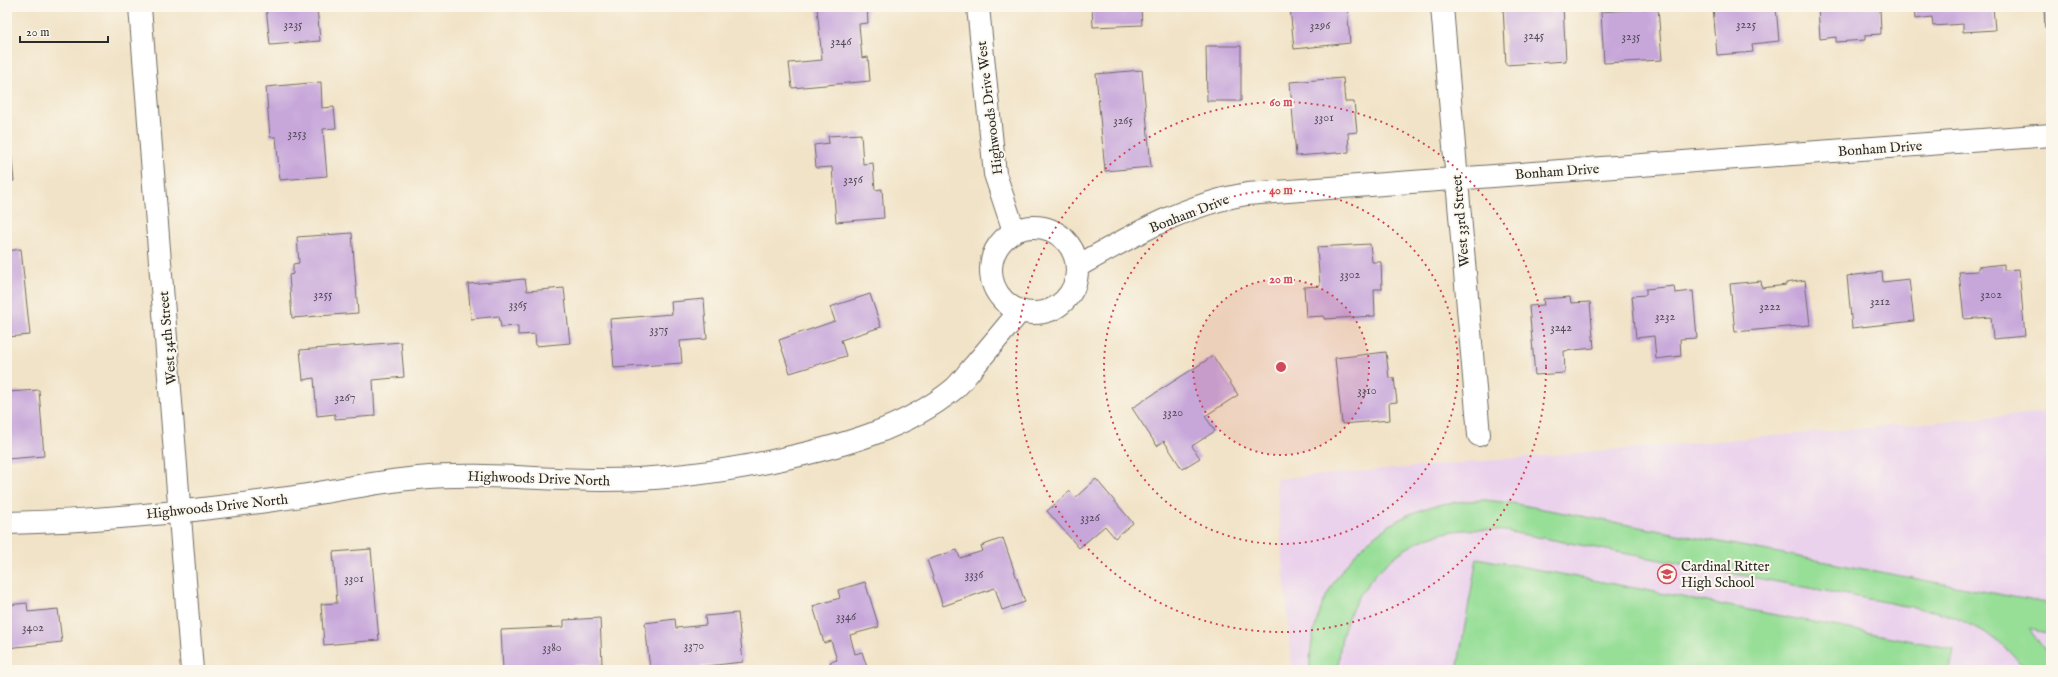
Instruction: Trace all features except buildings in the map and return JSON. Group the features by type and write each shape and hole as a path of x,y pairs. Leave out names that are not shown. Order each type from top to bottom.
{"street":[{"name":"West 34th Street","path":"140,7 192,670"},
{"name":"Highwoods Drive West","path":"978,7 995,174 1014,231"},
{"name":"West 33rd Street","path":"1442,7 1479,435"},
{"name":"Bonham Drive","path":"1078,266 1131,236 1177,215 1227,197 1247,194 2051,135"},
{"path":"1027,226 1041,226 1055,231 1066,240 1074,252 1078,266 1077,280 1071,294 1061,304 1049,311 1034,314 1020,311 1007,304 998,293 992,280 991,266 994,252 1002,240 1014,231 1027,226"},
{"name":"Highwoods Drive North","path":"7,523 180,511 280,499 404,479 475,474 573,480 653,479 689,476 793,457 877,433 900,423 936,402 955,388 1020,311"}],"shaded area":[{"name":"Cardinal Ritter High School","path":"2051,412 2051,670 1292,670 1276,479"}],"green space":[{"path":"1485,500 1511,503 2051,604 2051,634 2029,629 2051,658 2051,670 2025,670 2007,649 1987,634 1963,621 1938,612 1505,531 1460,530 1433,536 1413,545 1395,556 1379,571 1365,588 1353,607 1345,627 1340,648 1339,670 1310,670 1312,642 1318,616 1329,591 1344,567 1362,547 1384,529 1407,515 1433,506"},
{"path":"1477,558 1954,649 1950,670 1457,670"}],"place":[{"name":"Cardinal Ritter High School","path":"1667,574"}]}
